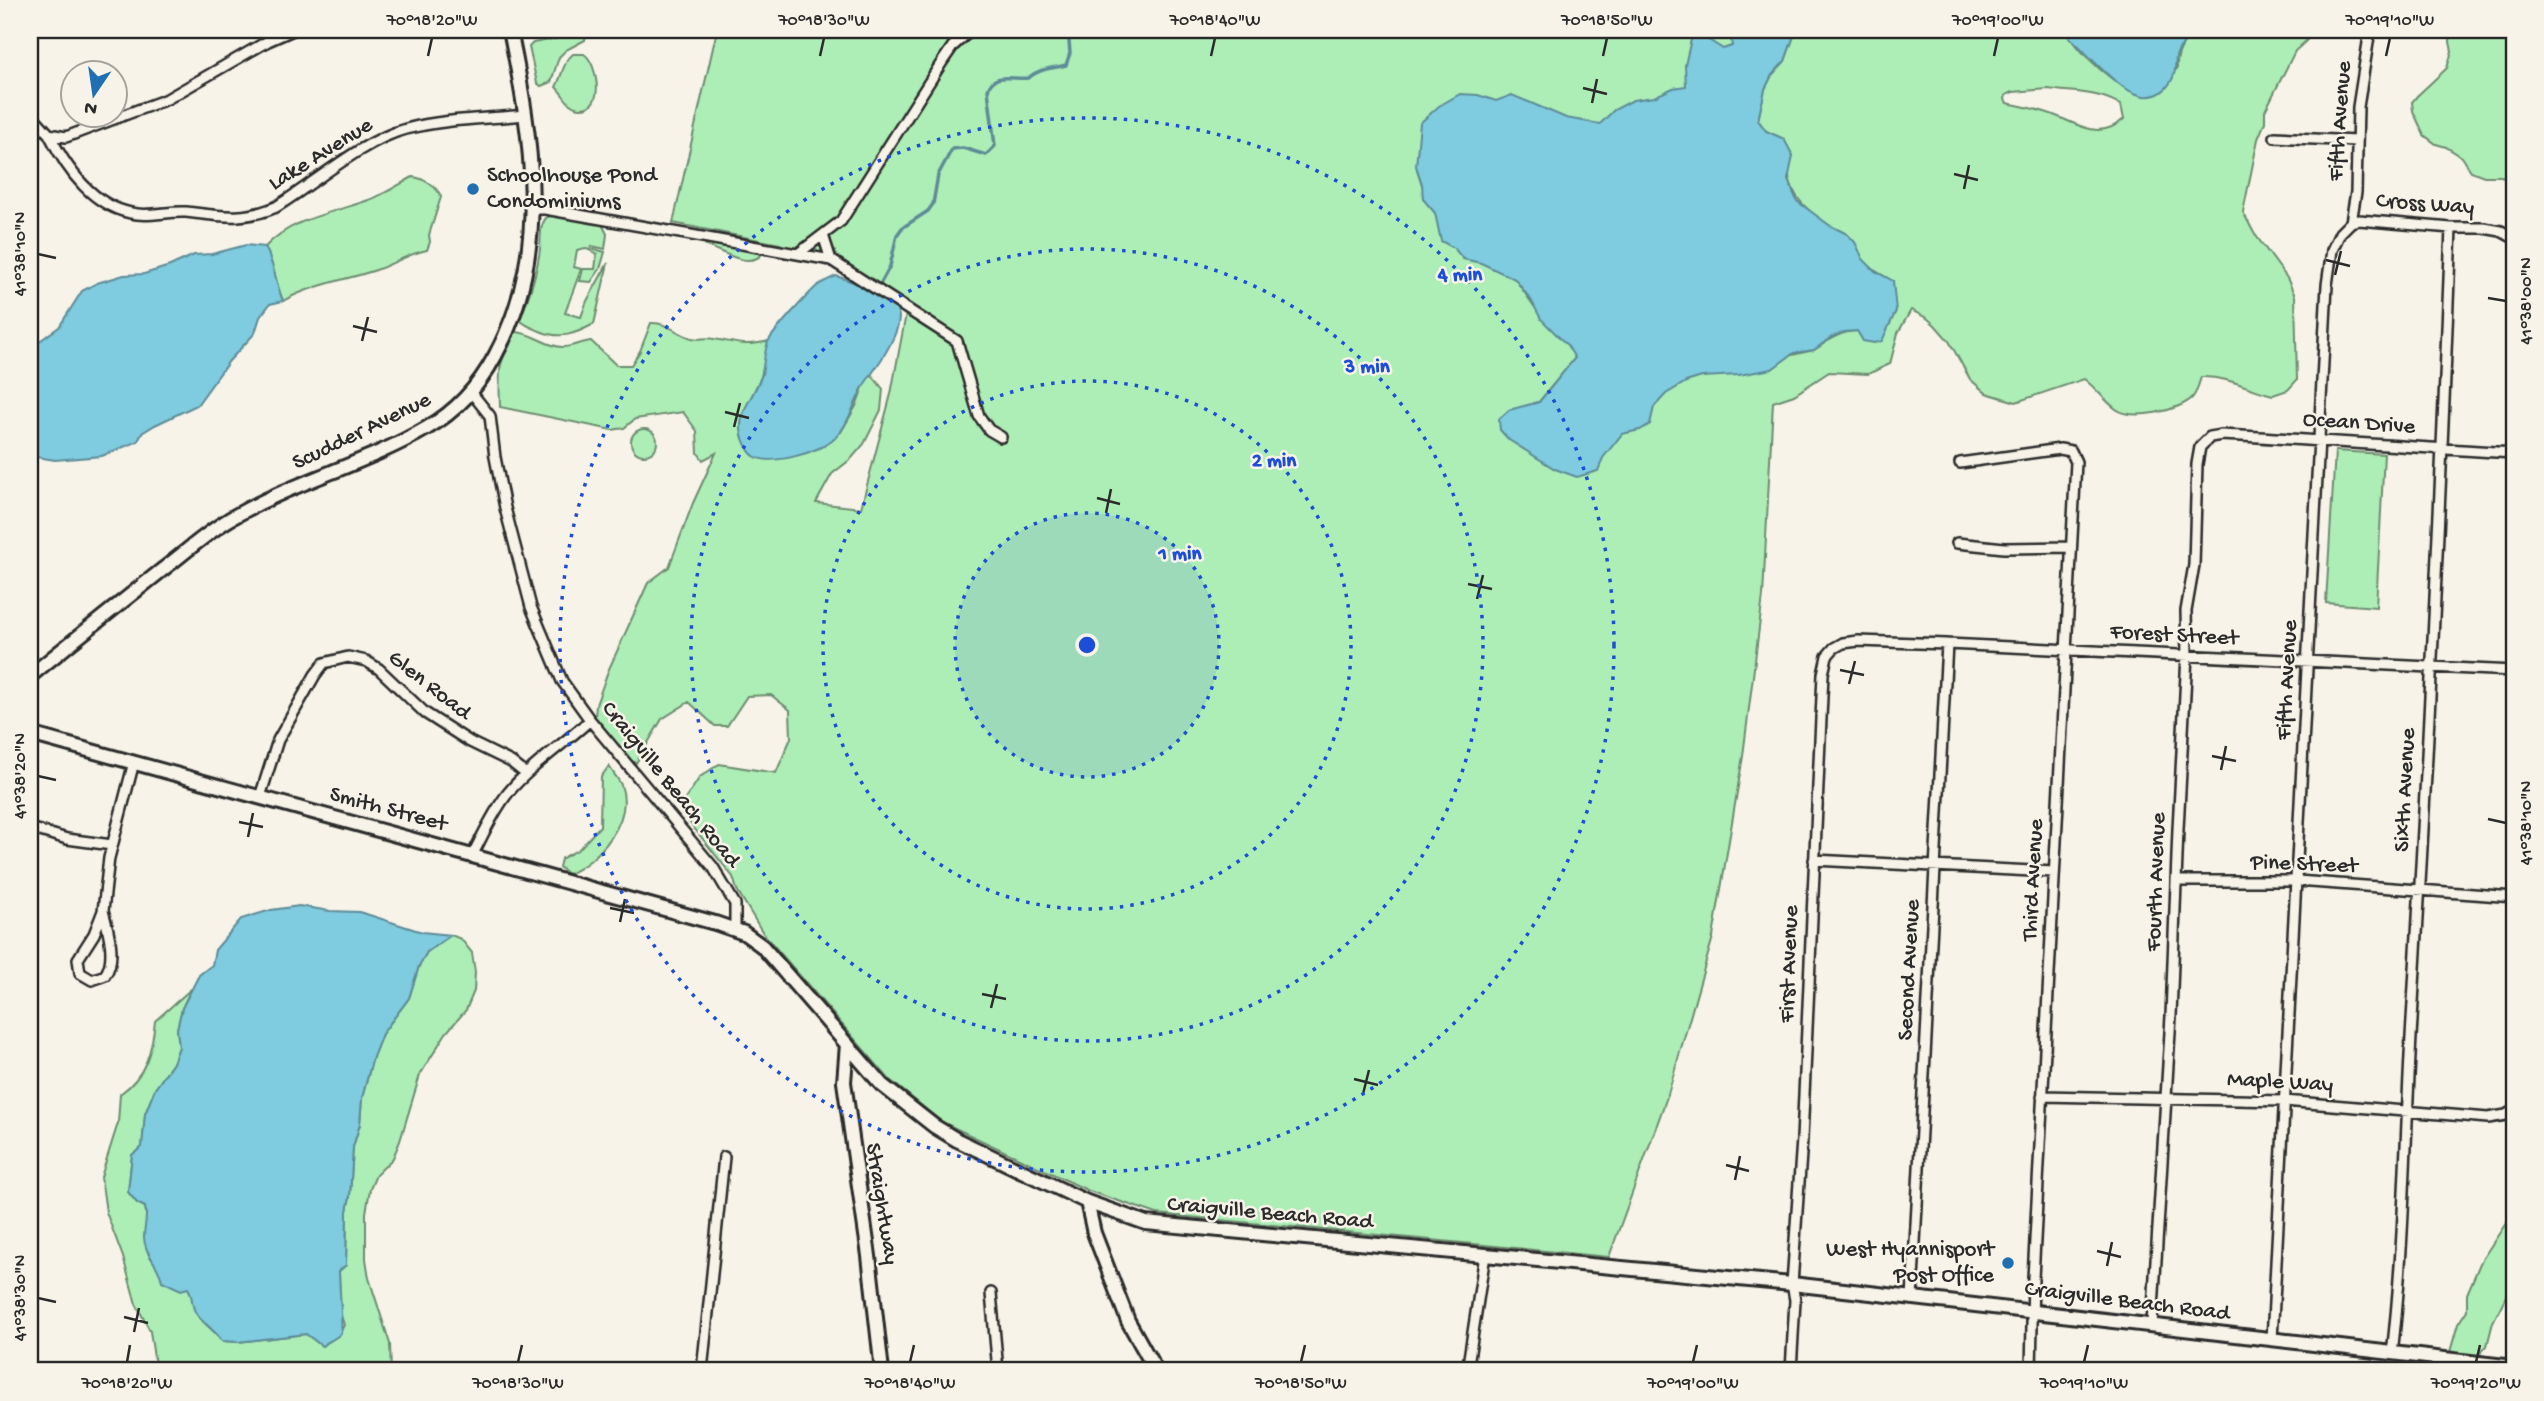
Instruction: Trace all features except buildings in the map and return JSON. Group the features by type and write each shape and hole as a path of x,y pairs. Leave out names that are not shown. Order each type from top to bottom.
{"main road":[{"name":"Scudder Avenue","path":"30,676 222,524 273,496 325,476 427,429 471,392 493,360 512,322 528,260 533,209 525,115 510,30"},
{"name":"Smith Street","path":"30,734 735,929"},
{"name":"Craigville Beach Road","path":"735,929 756,940 768,951 882,1084 934,1126 969,1146 1087,1202 1146,1223 1791,1284 2514,1367"},
{"name":"Straightway","path":"847,1044 844,1082 869,1256 882,1371"},
{"path":"1087,1202 1094,1233 1128,1321 1156,1371"}],"street":[{"path":"49,134 66,137 167,99 268,41 293,30"},
{"path":"799,253 841,221 942,62 953,46 971,30"},
{"name":"Fifth Avenue","path":"2272,1340 2329,264 2336,240 2351,222 2356,192 2356,142 2362,69 2370,30"},
{"name":"Lake Avenue","path":"30,113 49,134 60,156 85,188 117,209 147,215 182,212 234,218 262,213 276,207 356,153 405,129 525,115"},
{"path":"2275,137 2356,142"},
{"path":"533,209 831,260 957,341 979,416 989,430 1001,437"},
{"name":"Cross Way","path":"2351,222 2359,220 2496,230 2511,234 2514,238"},
{"name":"Sixth Avenue","path":"2392,1354 2403,1240 2406,1110 2420,891 2451,228"},
{"path":"823,235 831,260"},
{"name":"Craigville Beach Road","path":"471,392 490,416 505,508 538,627 562,681 590,720 713,867 735,904 735,929"},
{"name":"Ocean Drive","path":"2204,442 2210,437 2222,435 2514,453"},
{"name":"Fourth Avenue","path":"2152,1325 2166,1099 2187,655 2186,611 2193,565 2197,464 2200,447 2204,442"},
{"name":"Third Avenue","path":"1960,463 2056,449 2071,451 2076,462 2042,1096 2031,1371"},
{"path":"1957,543 2004,548 2071,547"},
{"name":"Forest Street","path":"1833,648 1850,642 1947,644 2514,671"},
{"name":"Second Avenue","path":"1912,1299 1947,644"},
{"name":"First Avenue","path":"1791,1371 1795,1300 1791,1284 1802,1139 1823,674 1827,656 1833,648"},
{"name":"Glen Road","path":"260,797 278,740 315,675 324,663 348,657 355,657 379,669 425,713 470,742 511,762 526,774"},
{"path":"472,856 507,794 526,774 564,745 590,720"},
{"path":"103,911 108,932 110,967 103,977 92,980 80,973 78,959 94,934 103,911 112,845 134,762"},
{"path":"30,828 67,839 112,845"},
{"path":"1814,860 2054,872"},
{"name":"Pine Street","path":"2176,881 2297,881 2514,897"},
{"name":"Maple Way","path":"2042,1096 2284,1101 2488,1118 2507,1115 2514,1110"},
{"path":"702,1371 724,1157"},
{"path":"1467,1371 1485,1255"},
{"path":"991,1293 998,1371"}],"green space":[{"path":"717,30 1735,30 1732,46 1723,49 1697,81 1614,126 1417,169 1422,185 1515,279 1534,306 1565,331 1575,358 1539,402 1533,403 1649,401 1683,380 1814,350 1839,335 1857,331 1893,281 1865,263 1848,235 1805,207 1793,189 1784,139 1766,131 1758,120 1765,89 1772,75 1785,61 1796,30 2044,30 2052,34 2060,30 2104,73 2137,94 2177,69 2179,52 2194,30 2312,30 2306,41 2295,51 2265,111 2265,122 2258,139 2243,212 2254,233 2287,278 2295,296 2297,380 2288,390 2273,395 2229,381 2201,377 2193,397 2187,402 2156,413 2133,414 2116,409 2084,379 2016,402 1986,393 1970,379 1949,341 1927,318 1911,310 1898,333 1890,364 1868,374 1829,372 1794,395 1773,402 1763,596 1743,756 1713,937 1668,1094 1609,1257 1157,1214 1089,1191 942,1122 890,1080 763,933 737,890 733,877 680,807 700,777 719,764 776,773 791,738 790,710 771,695 747,696 727,726 715,726 689,702 662,719 636,763 624,757 595,717 596,705 608,671 648,583 669,567 693,503 716,453 703,460 698,453 697,431 683,412 635,419 624,428 612,430 500,407 500,368 515,332 557,346 566,347 591,341 616,365 631,365 640,351 651,323 662,324 695,339 711,338 747,344 769,341 761,377 744,412 841,432 871,374 883,389 881,410 864,444 832,474 816,503 861,508 891,394 906,314 881,294 834,265 802,257 780,244 673,223","holes":["2048,89 2113,100 2121,105 2124,119 2114,126 2096,130 2046,112 2007,103 2005,99 2006,95 2013,92"]},
{"path":"2451,30 2514,30 2514,186 2501,176 2484,176 2471,171 2462,157 2424,135 2413,111 2412,102 2447,68 2452,51"},
{"path":"586,34 585,40 559,57 551,82 541,86 537,83 529,47 533,43"},
{"path":"573,54 584,54 589,59 597,84 594,101 581,108 568,102 556,87"},
{"path":"413,177 430,184 441,197 427,250 283,301 265,247 289,228 316,216 374,198"},
{"path":"557,215 602,224 607,234 605,249 592,246 591,251 585,248 577,250 574,267 581,269 565,313 581,317 608,263 594,324 574,333 561,335 548,334 520,320 537,267 543,224 547,217"},
{"path":"707,240 709,243 758,251 762,254 757,258 743,260 707,246"},
{"path":"594,249 605,252 600,269 591,282 580,281 583,269 595,269 597,254 593,253"},
{"path":"644,429 654,432 657,442 654,452 644,455 634,452 631,442 634,432"},
{"path":"2335,451 2384,454 2376,607 2326,603"},
{"path":"609,766 621,785 624,798 618,825 611,838 591,860 568,874 559,867 561,859 579,849 600,826 601,777"},
{"path":"451,935 461,939 472,953 474,991 466,1010 446,1033 420,1075 400,1141 393,1158 376,1175 370,1189 366,1213 366,1259 369,1278 390,1344 391,1371 156,1371 150,1331 136,1304 123,1257 106,1212 101,1177 118,1123 120,1094 142,1071 152,1043 155,1021 191,989 182,1008 177,1029 179,1047 173,1063 155,1089 145,1114 142,1147 132,1155 128,1192 137,1203 145,1207 149,1255 162,1269 187,1287 197,1314 222,1341 238,1342 306,1334 322,1346 339,1335 344,1325 340,1312 339,1271 346,1265 347,1211 353,1147 373,1057 382,1034 409,998 419,966 427,952"},
{"path":"2514,1211 2514,1280 2493,1322 2487,1346 2473,1361 2450,1352 2458,1324 2467,1310 2467,1294 2481,1261"}],"water":[{"path":"1730,30 1796,30 1785,61 1772,75 1765,89 1758,120 1766,131 1784,139 1793,156 1788,180 1797,201 1829,225 1847,234 1855,242 1863,259 1875,271 1893,281 1896,311 1882,341 1863,341 1857,331 1844,332 1814,350 1794,353 1772,369 1739,375 1702,377 1686,382 1666,394 1654,407 1650,424 1640,430 1622,434 1603,458 1598,471 1577,477 1555,469 1509,440 1500,430 1499,419 1509,410 1539,402 1575,358 1567,345 1541,319 1515,279 1481,263 1463,259 1454,248 1441,241 1435,213 1423,199 1422,184 1416,166 1420,123 1439,106 1460,94 1478,95 1496,101 1512,95 1566,118 1600,124 1614,110 1633,100 1654,97 1673,88 1686,86 1685,65 1692,35 1707,39 1723,49 1732,46"},
{"path":"2044,30 2060,30 2052,34"},
{"path":"2060,30 2194,30 2177,53 2170,83 2157,94 2143,96 2128,90 2112,78"},
{"path":"246,245 265,247 283,301 270,304 260,317 255,333 229,361 197,405 155,425 142,433 138,441 102,456 55,460 30,456 30,348 59,327 82,291 97,283 124,275 144,274 170,266 194,255 212,254"},
{"path":"836,276 874,291 897,311 898,325 892,342 864,386 840,433 828,444 783,459 762,459 754,456 743,439 741,421 762,374 768,342 813,290"},
{"path":"299,906 360,912 422,932 451,935 427,952 419,966 409,998 382,1034 373,1057 353,1147 347,1211 346,1265 339,1271 341,1333 322,1346 306,1334 238,1342 222,1341 197,1315 188,1288 181,1290 162,1281 145,1243 145,1207 137,1203 128,1192 132,1155 142,1147 145,1114 155,1089 173,1063 179,1047 177,1029 182,1008 199,975 212,965 215,950 241,919 271,910"}],"waterway":[{"path":"878,288 890,266 897,235 933,204 938,175 952,149 963,148 986,155 995,146 988,90 991,84 999,78 1028,78 1041,71 1066,65 1070,53 1068,30"}],"place":[{"name":"Schoolhouse Pond Condominiums","path":"473,189"},
{"name":"West Hyannisport Post Office","path":"2008,1263"}]}
